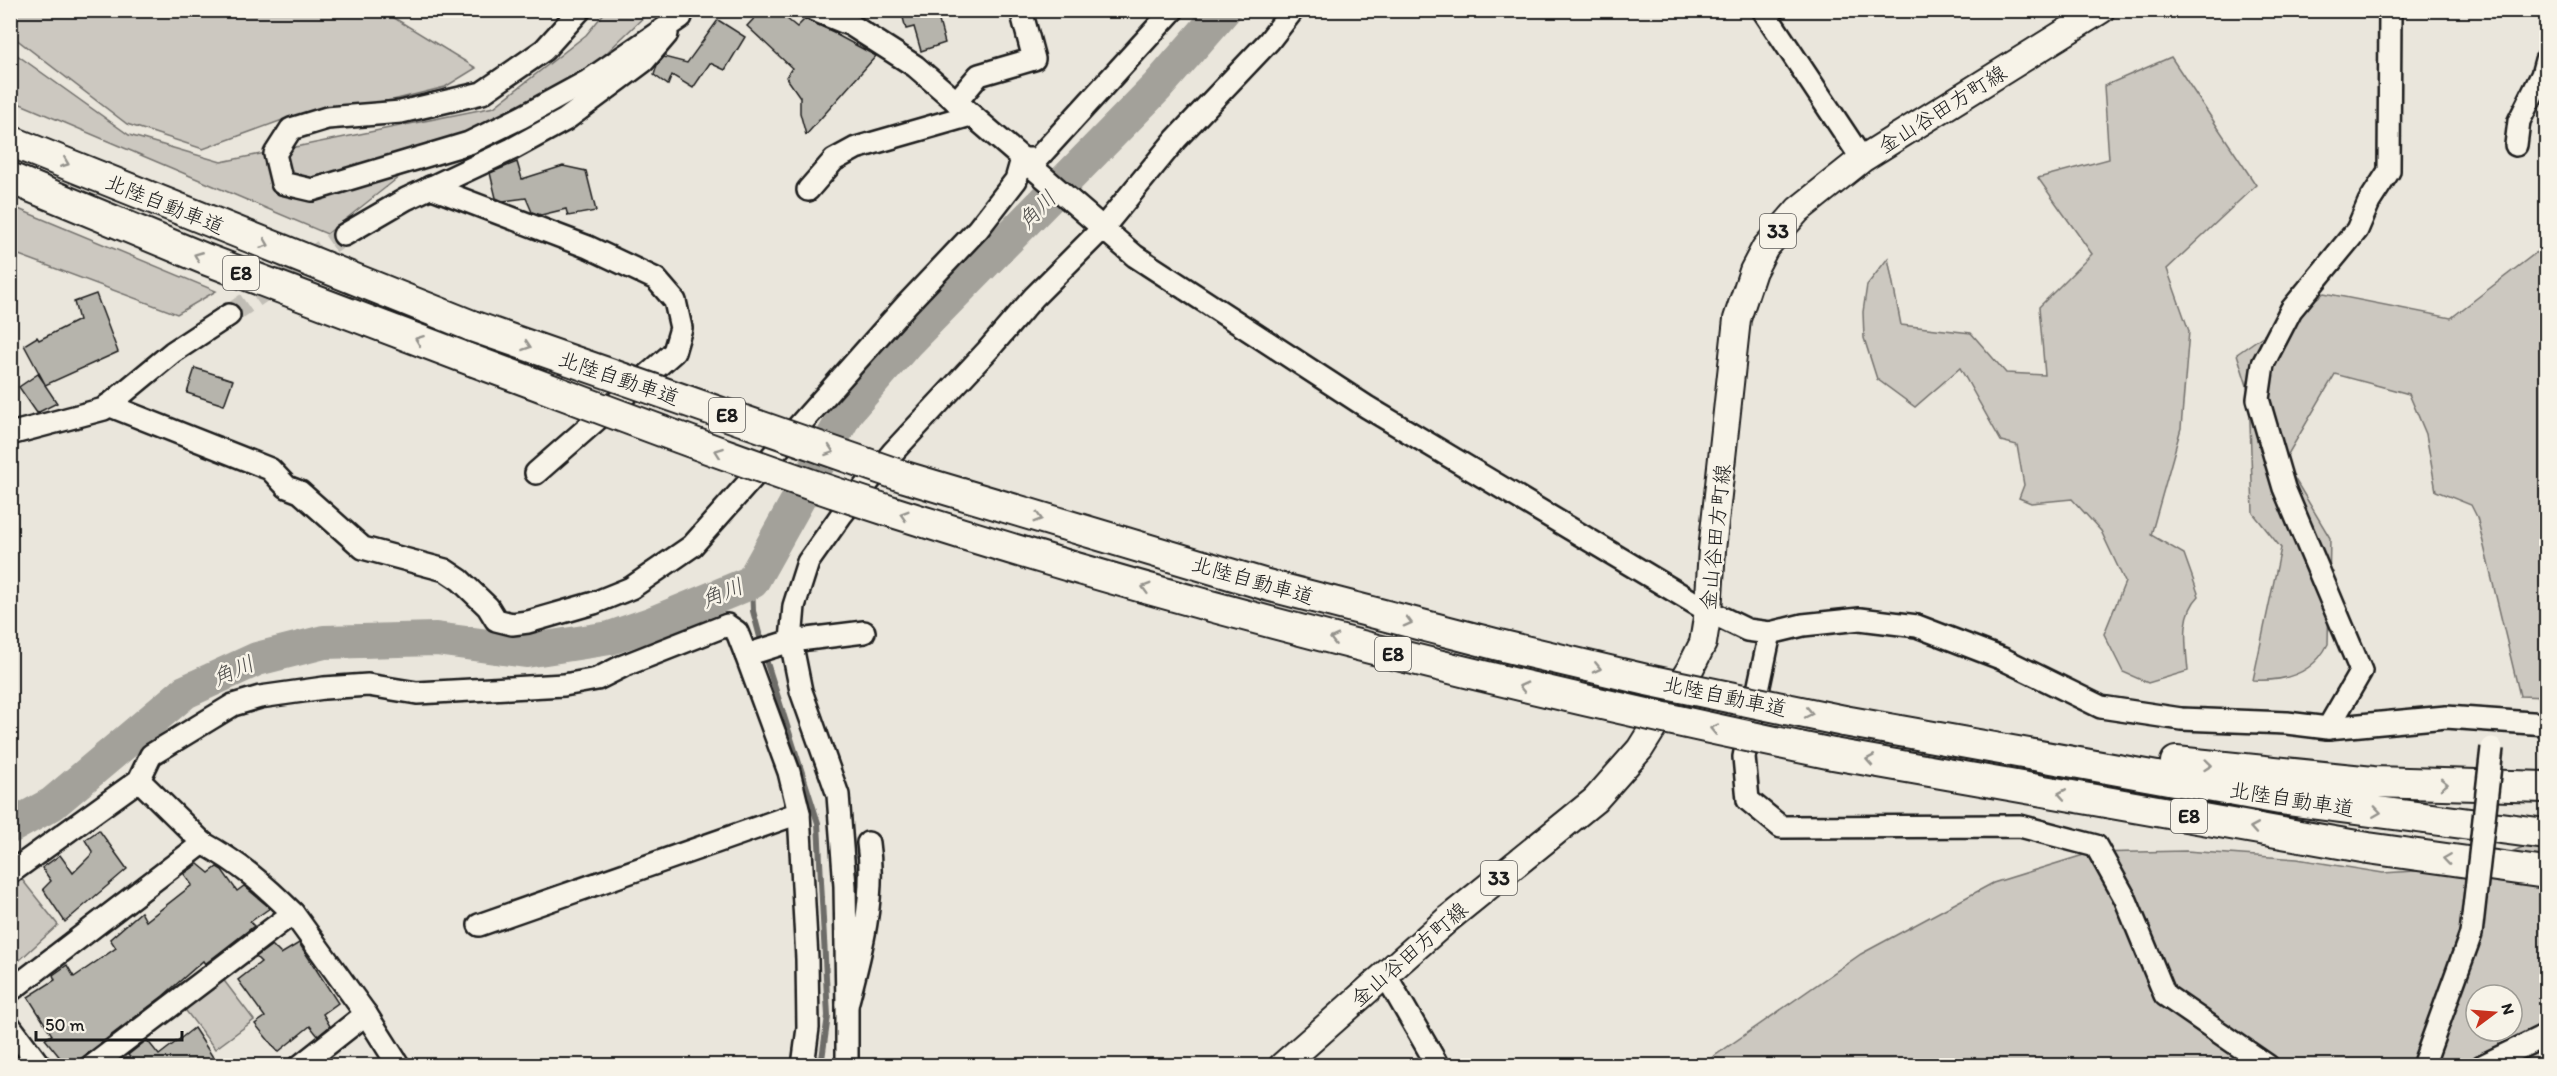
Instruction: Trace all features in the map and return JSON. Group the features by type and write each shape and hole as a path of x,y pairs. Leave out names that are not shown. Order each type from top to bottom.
{"highway":[{"name":"北陸自動車道","path":"10,141 472,326 905,477 1267,585 1647,680 1844,721 2280,799 2547,834"},
{"name":"北陸自動車道","path":"10,178 205,259 745,462 894,512 1255,619 1641,714 1833,753 2368,848 2547,873"},
{"path":"1899,731 2373,782 2547,787"}],"main road":[{"name":"金山谷田方町線","path":"1282,1065 1448,919 1595,800 1623,771 1640,749 1690,669 1703,643 1708,611 1712,550 1737,319 1753,271 1765,248 1792,216 1862,159 2101,10"}],"street":[{"path":"580,10 544,50 482,93 401,112 327,118 291,129 275,154 282,183 312,190 469,143 588,81 685,14"},
{"path":"814,10 850,25 915,66 1136,256 1367,407 1708,611 1747,630 1770,633 1803,625 1860,619 1917,626 2003,659 2101,707 2181,719 2287,723 2328,728 2446,717 2547,724"},
{"path":"808,190 834,160 856,148 964,108 979,75 1035,59 1021,10"},
{"path":"1024,161 1037,159 1173,10"},
{"path":"848,1065 844,886 838,795 801,691 791,641 794,606 808,562 842,514 893,452 1100,227 1176,139 1269,41 1293,10"},
{"path":"1762,10 1862,159"},
{"path":"2328,728 2361,671 2284,488 2258,399 2263,364 2291,310 2357,230 2369,202 2389,171 2390,10"},
{"path":"344,235 430,187 512,149 565,120 644,61 685,14"},
{"path":"2516,146 2519,121 2547,60"},
{"path":"108,405 270,469 287,487 300,492 363,548 445,570 460,580 488,608 496,620 512,624 528,622 594,603 631,588 692,546 907,304 978,229 1016,180 1024,161"},
{"path":"430,187 598,252 656,279 675,301 681,328 674,352 536,473"},
{"path":"10,434 104,409 173,352 229,315"},
{"path":"10,873 139,780 151,755 233,705 261,697 324,688 368,685 417,693 564,685 597,679 633,662 727,625 737,632 746,655 789,772 799,813 807,959 807,1028 803,1065"},
{"path":"746,655 791,641 864,632"},
{"path":"1770,633 1744,758 1748,800 1781,826 2020,826 2096,846 2125,898 2165,995 2268,1065"},
{"path":"2423,1065 2471,934 2495,721"},
{"path":"139,780 203,843 234,861 263,883 293,913 366,1014 399,1065"},
{"path":"479,925 799,813"},
{"path":"10,991 203,843"},
{"path":"847,1005 867,914 871,863 868,843"},
{"path":"92,1065 293,913"},
{"path":"1385,974 1438,1065"},
{"path":"300,1065 366,1014"},
{"path":"10,1026 40,1065"},
{"path":"2482,1065 2547,1035"}],"shaded area":[{"path":"10,11 383,11 476,68 445,87 393,100 326,109 288,118 203,149 127,124 11,35"},
{"path":"606,11 650,11 595,64 404,173 327,234 11,100 10,50 129,135 221,162 494,107 586,35"},
{"path":"2171,57 2256,185 2167,269 2189,331 2181,428 2151,535 2184,554 2199,596 2189,612 2187,621 2188,671 2148,683 2123,672 2104,634 2125,582 2101,531 2072,499 2031,503 2019,498 2024,485 2017,445 2001,441 1960,368 1915,407 1877,379 1864,338 1863,312 1867,285 1888,258 1901,325 1971,333 2006,373 2045,375 2039,307 2092,254 2038,178 2109,159 2104,86"},
{"path":"11,206 216,291 177,314 11,252"},
{"path":"2546,245 2546,697 2520,696 2477,517 2471,505 2436,491 2426,434 2409,394 2335,374 2284,461 2330,538 2328,644 2314,663 2297,674 2276,679 2253,680 2281,548 2253,513 2249,392 2237,354 2324,293 2451,318"},
{"path":"2546,837 2546,1065 1700,1066 1861,954 1993,883 2090,853 2186,851 2297,859 2383,873 2477,867"},
{"path":"20,877 58,925 11,968 11,884"},
{"path":"222,978 254,1020 215,1049 183,1007"}],"building":[{"path":"762,10 776,10 797,27 805,19 838,34 876,56 806,135 800,113 800,97 786,77 792,68 747,26"},
{"path":"901,10 936,10 945,43 921,51 914,27 906,29"},
{"path":"718,20 745,37 725,70 710,63 693,88 672,75 668,85 654,75 657,65 664,57 687,63"},
{"path":"517,162 522,179 563,166 586,171 596,211 568,216 566,209 541,215 532,212 526,198 503,201 496,198 490,173"},
{"path":"96,294 118,352 45,385 57,403 37,413 19,387 38,374 45,384 24,345 37,337 39,340 79,320 74,302"},
{"path":"195,368 233,380 224,405 187,393"},
{"path":"99,830 127,869 65,922 43,889 51,881 42,868 60,855 73,873 93,853 85,840"},
{"path":"198,864 209,873 217,867 222,870 237,891 244,886 270,908 250,922 254,926 205,964 203,961 163,996 72,1065 66,1065 45,1039 52,1035 28,997 55,980 53,975 67,965 74,977 116,948 110,939 141,912 146,921 192,885 184,874"},
{"path":"299,943 338,1003 323,1014 330,1026 318,1036 310,1026 278,1052 255,1024 265,1017 238,980 261,962 256,957 272,945 281,954"},
{"path":"194,1028 218,1065 137,1065 128,1055 147,1040 159,1055"}],"waterway":[{"name":"角川","path":"10,827 52,804 185,692 257,659 324,642 436,639 526,651 610,638 653,623 752,582 848,410 906,343 1157,87 1224,10"},
{"path":"752,582 753,611 767,663 818,823 828,1016 821,1066"}],"tunnel":[{"path":"229,315 344,235"}]}
